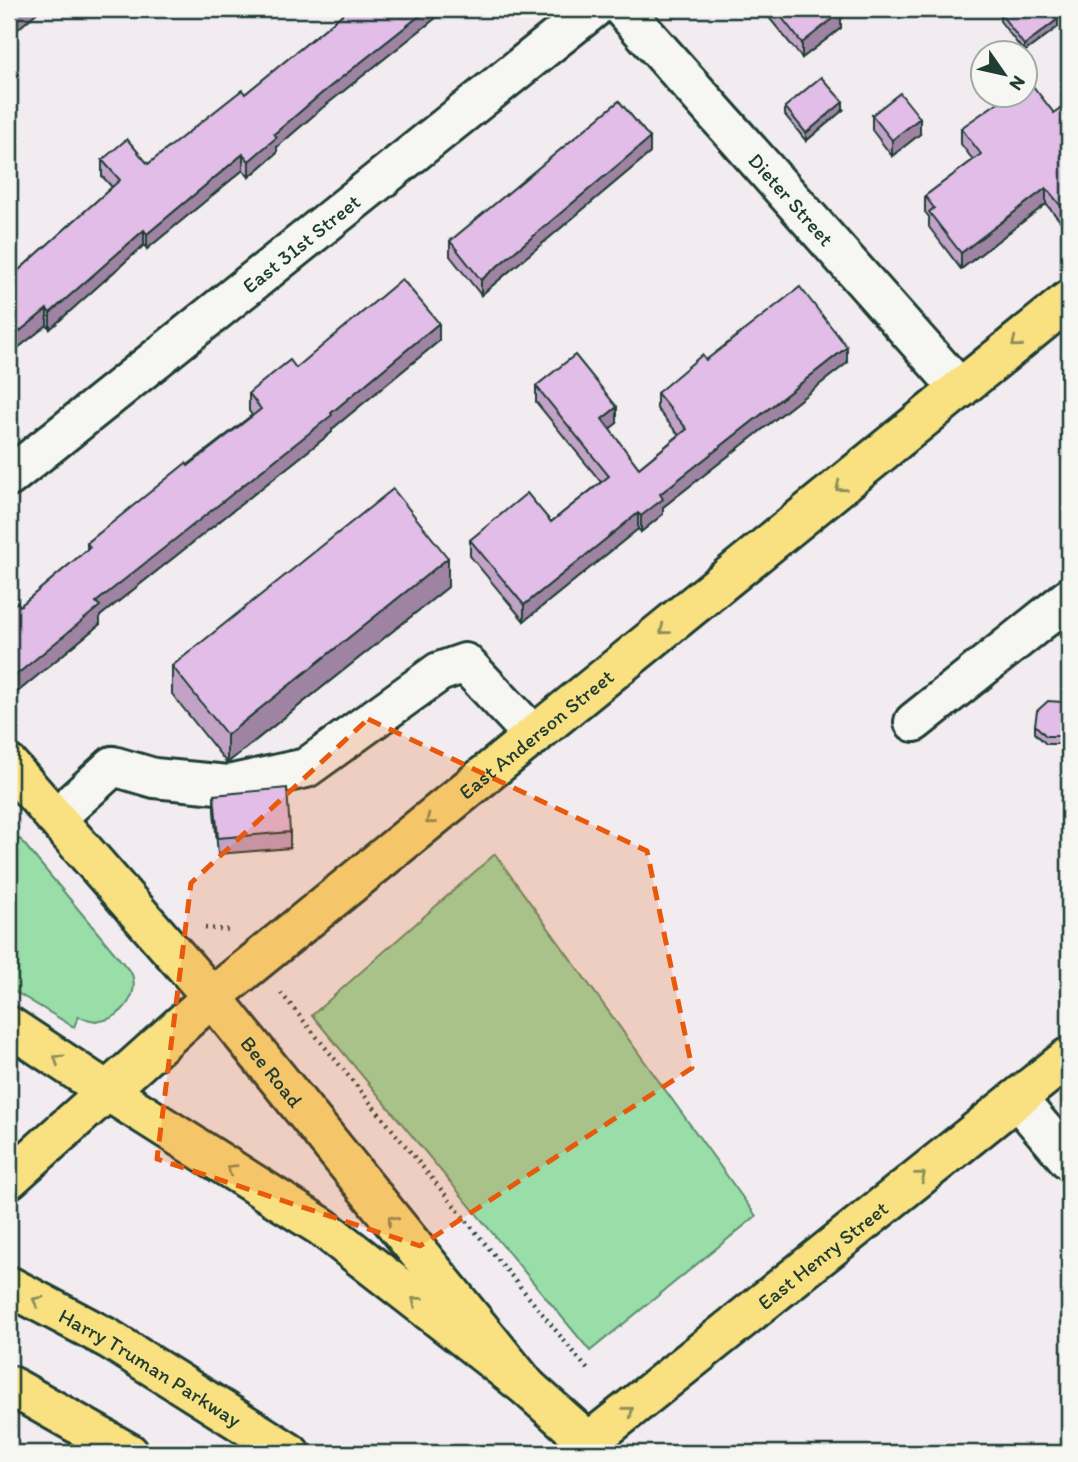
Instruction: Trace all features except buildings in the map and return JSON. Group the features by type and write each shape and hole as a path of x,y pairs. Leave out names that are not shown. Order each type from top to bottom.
{"main road":[{"name":"East Anderson Street","path":"9,1178 212,997 1069,300"},
{"name":"Bee Road","path":"9,765 212,997 527,1387"},
{"path":"9,1026 322,1227 527,1387 588,1450"},
{"name":"East Henry Street","path":"588,1450 1069,1057"},
{"name":"Harry Truman Parkway","path":"9,1286 109,1339 290,1453"},
{"path":"24,1393 129,1453"}],"street":[{"name":"East 31st Street","path":"9,477 593,9"},
{"name":"Dieter Street","path":"623,9 960,389"},
{"path":"914,722 1069,598"},
{"path":"55,818 113,766 154,778 228,785 306,768 439,671 465,663 534,736"},
{"path":"1017,1099 1069,1160"}],"path":[{"path":"281,993 588,1370"}],"highlighted area":[{"path":"368,719 647,851 692,1068 420,1246 157,1159 191,883"}],"green space":[{"path":"9,837 15,841 20,839 132,974 134,982 131,997 116,1015 101,1021 78,1017 74,1027 9,988"},
{"path":"495,854 756,1216 590,1351 312,1015"}]}
